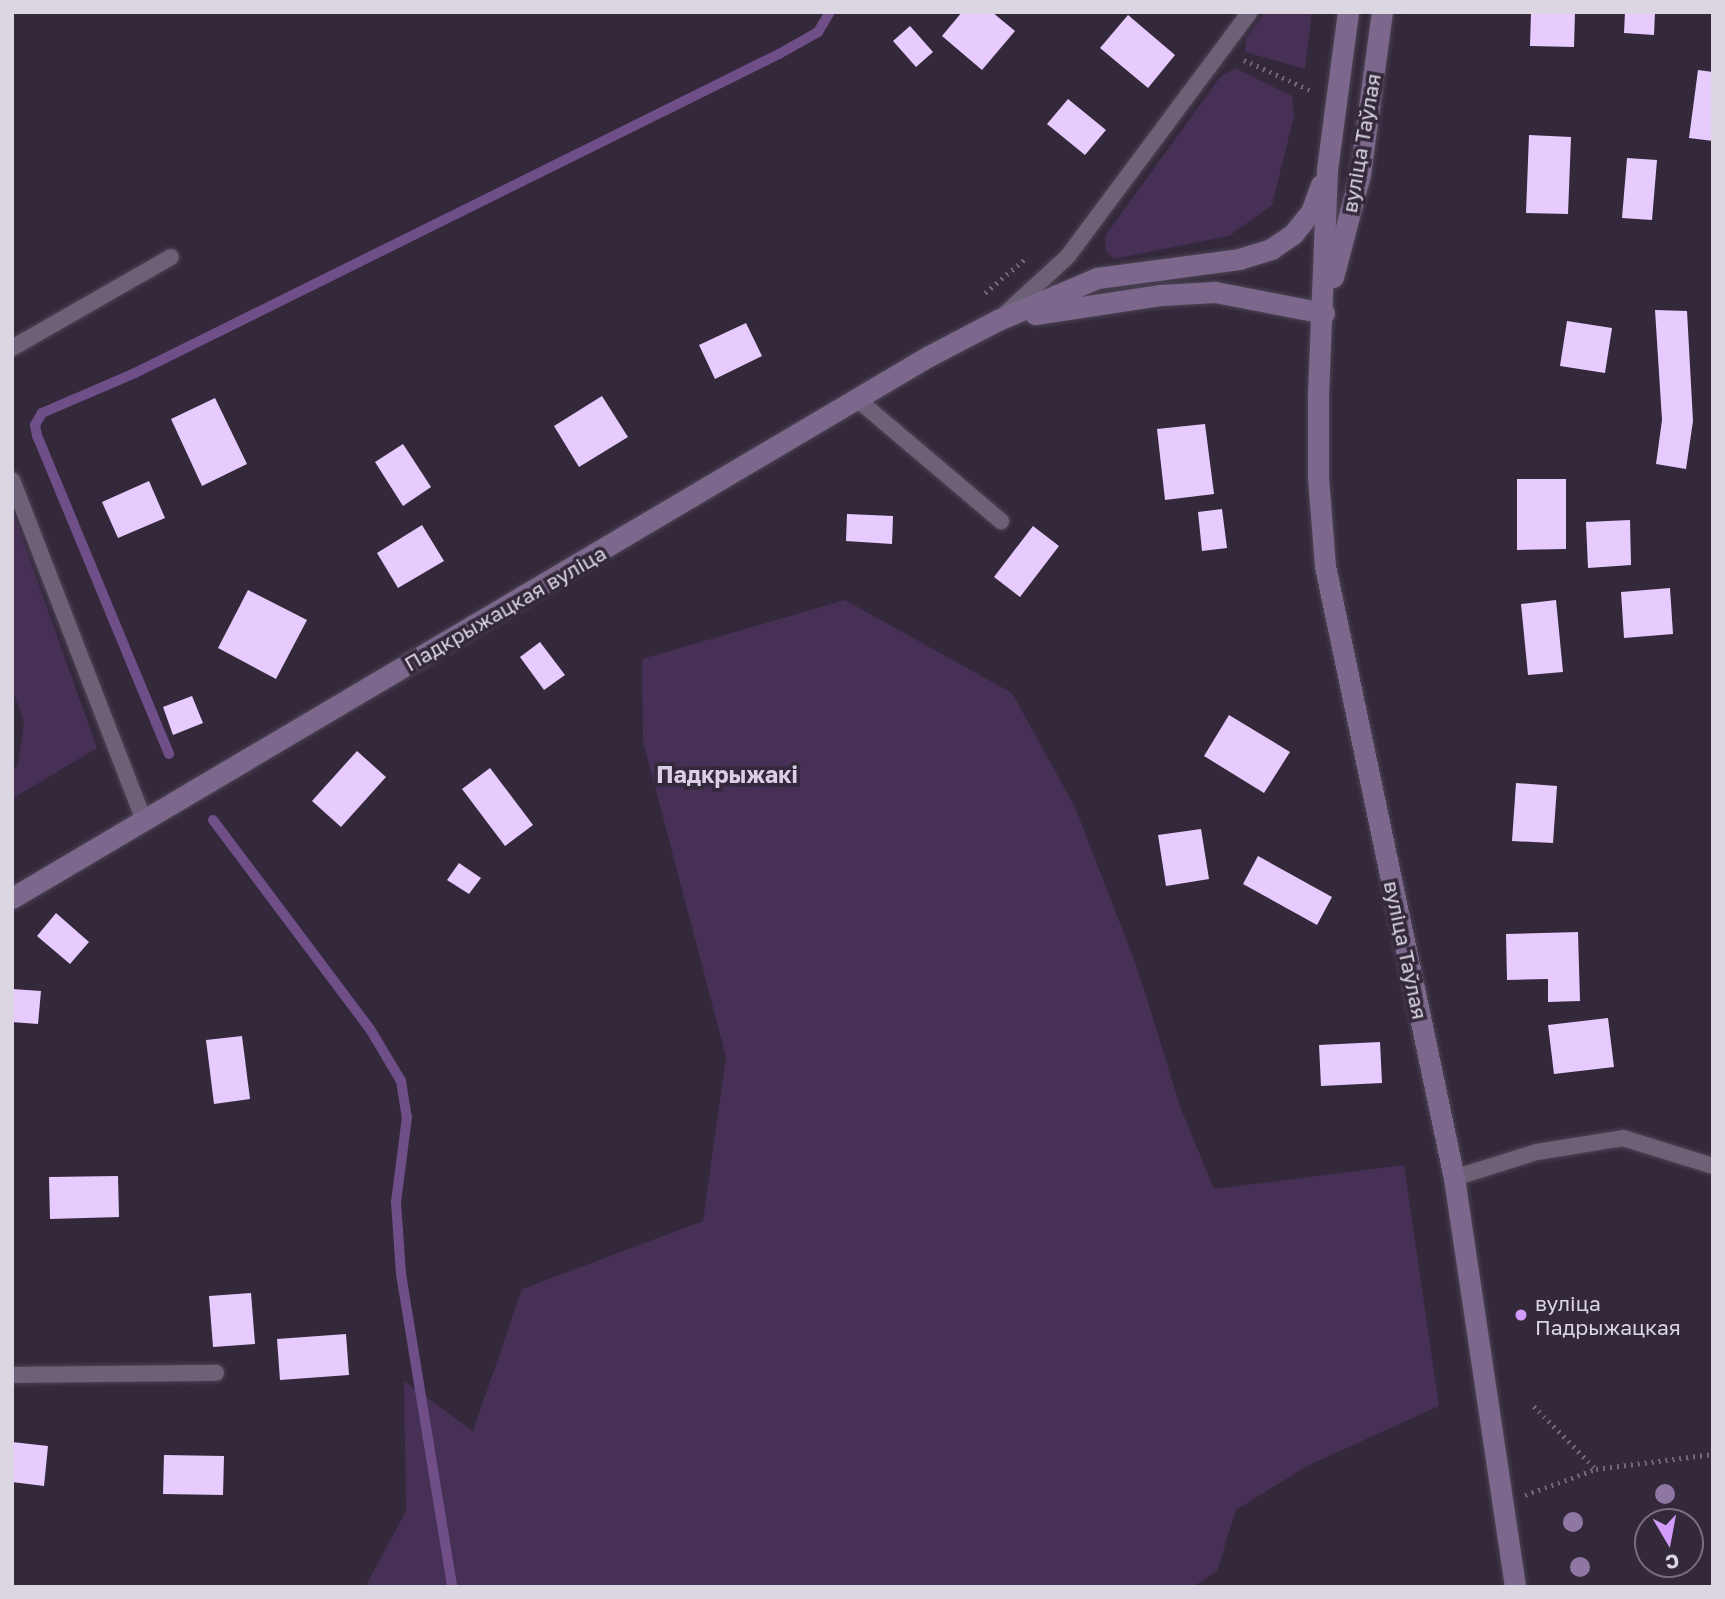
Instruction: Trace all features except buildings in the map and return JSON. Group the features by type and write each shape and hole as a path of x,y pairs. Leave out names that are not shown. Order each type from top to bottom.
{"main road":[{"name":"вуліца Таўлая","path":"1348,12 1327,170 1318,477 1325,565 1454,1178 1515,1587"},
{"name":"вуліца Таўлая","path":"1324,313 1360,174 1382,12"},
{"path":"998,320 1097,278 1239,259 1271,249 1293,234 1311,212 1327,170"},
{"path":"998,320 1160,295 1215,292 1324,313"},
{"name":"Падкрыжацкая вуліца","path":"12,898 857,399 998,320"}],"lane":[{"path":"998,320 1068,256 1224,51 1250,12"},
{"path":"12,348 171,257"},
{"path":"857,399 1001,521"},
{"path":"12,480 144,820"},
{"path":"1454,1178 1537,1152 1623,1138 1713,1166"},
{"path":"12,1375 216,1373"}],"path":[{"path":"1224,51 1316,93"},
{"path":"1534,1406 1596,1469"},
{"path":"1532,1494 1596,1469 1713,1454"}],"shaded area":[{"path":"1265,12 1312,12 1305,69 1245,52 1246,38"},
{"path":"1235,68 1292,96 1294,116 1272,205 1229,236 1114,259 1106,251 1105,236 1220,77"},
{"path":"12,509 97,748 12,799 12,771 18,764 24,723 12,688"},
{"path":"845,600 1012,693 1075,807 1138,970 1181,1109 1214,1189 1404,1165 1439,1406 1307,1466 1236,1510 1217,1571 1193,1587 365,1587 406,1511 404,1381 473,1431 522,1289 703,1221 726,1057 643,741 642,659"}],"waterway":[{"path":"169,754 37,436 35,425 42,413 135,373 779,54 818,32 830,12"},
{"path":"213,820 370,1029 401,1081 407,1117 396,1202 401,1274 452,1587"}],"place":[{"name":"вуліца Падрыжацкая","path":"1521,1315"}],"district":[{"name":"Падкрыжакі","path":"727,774"}]}
